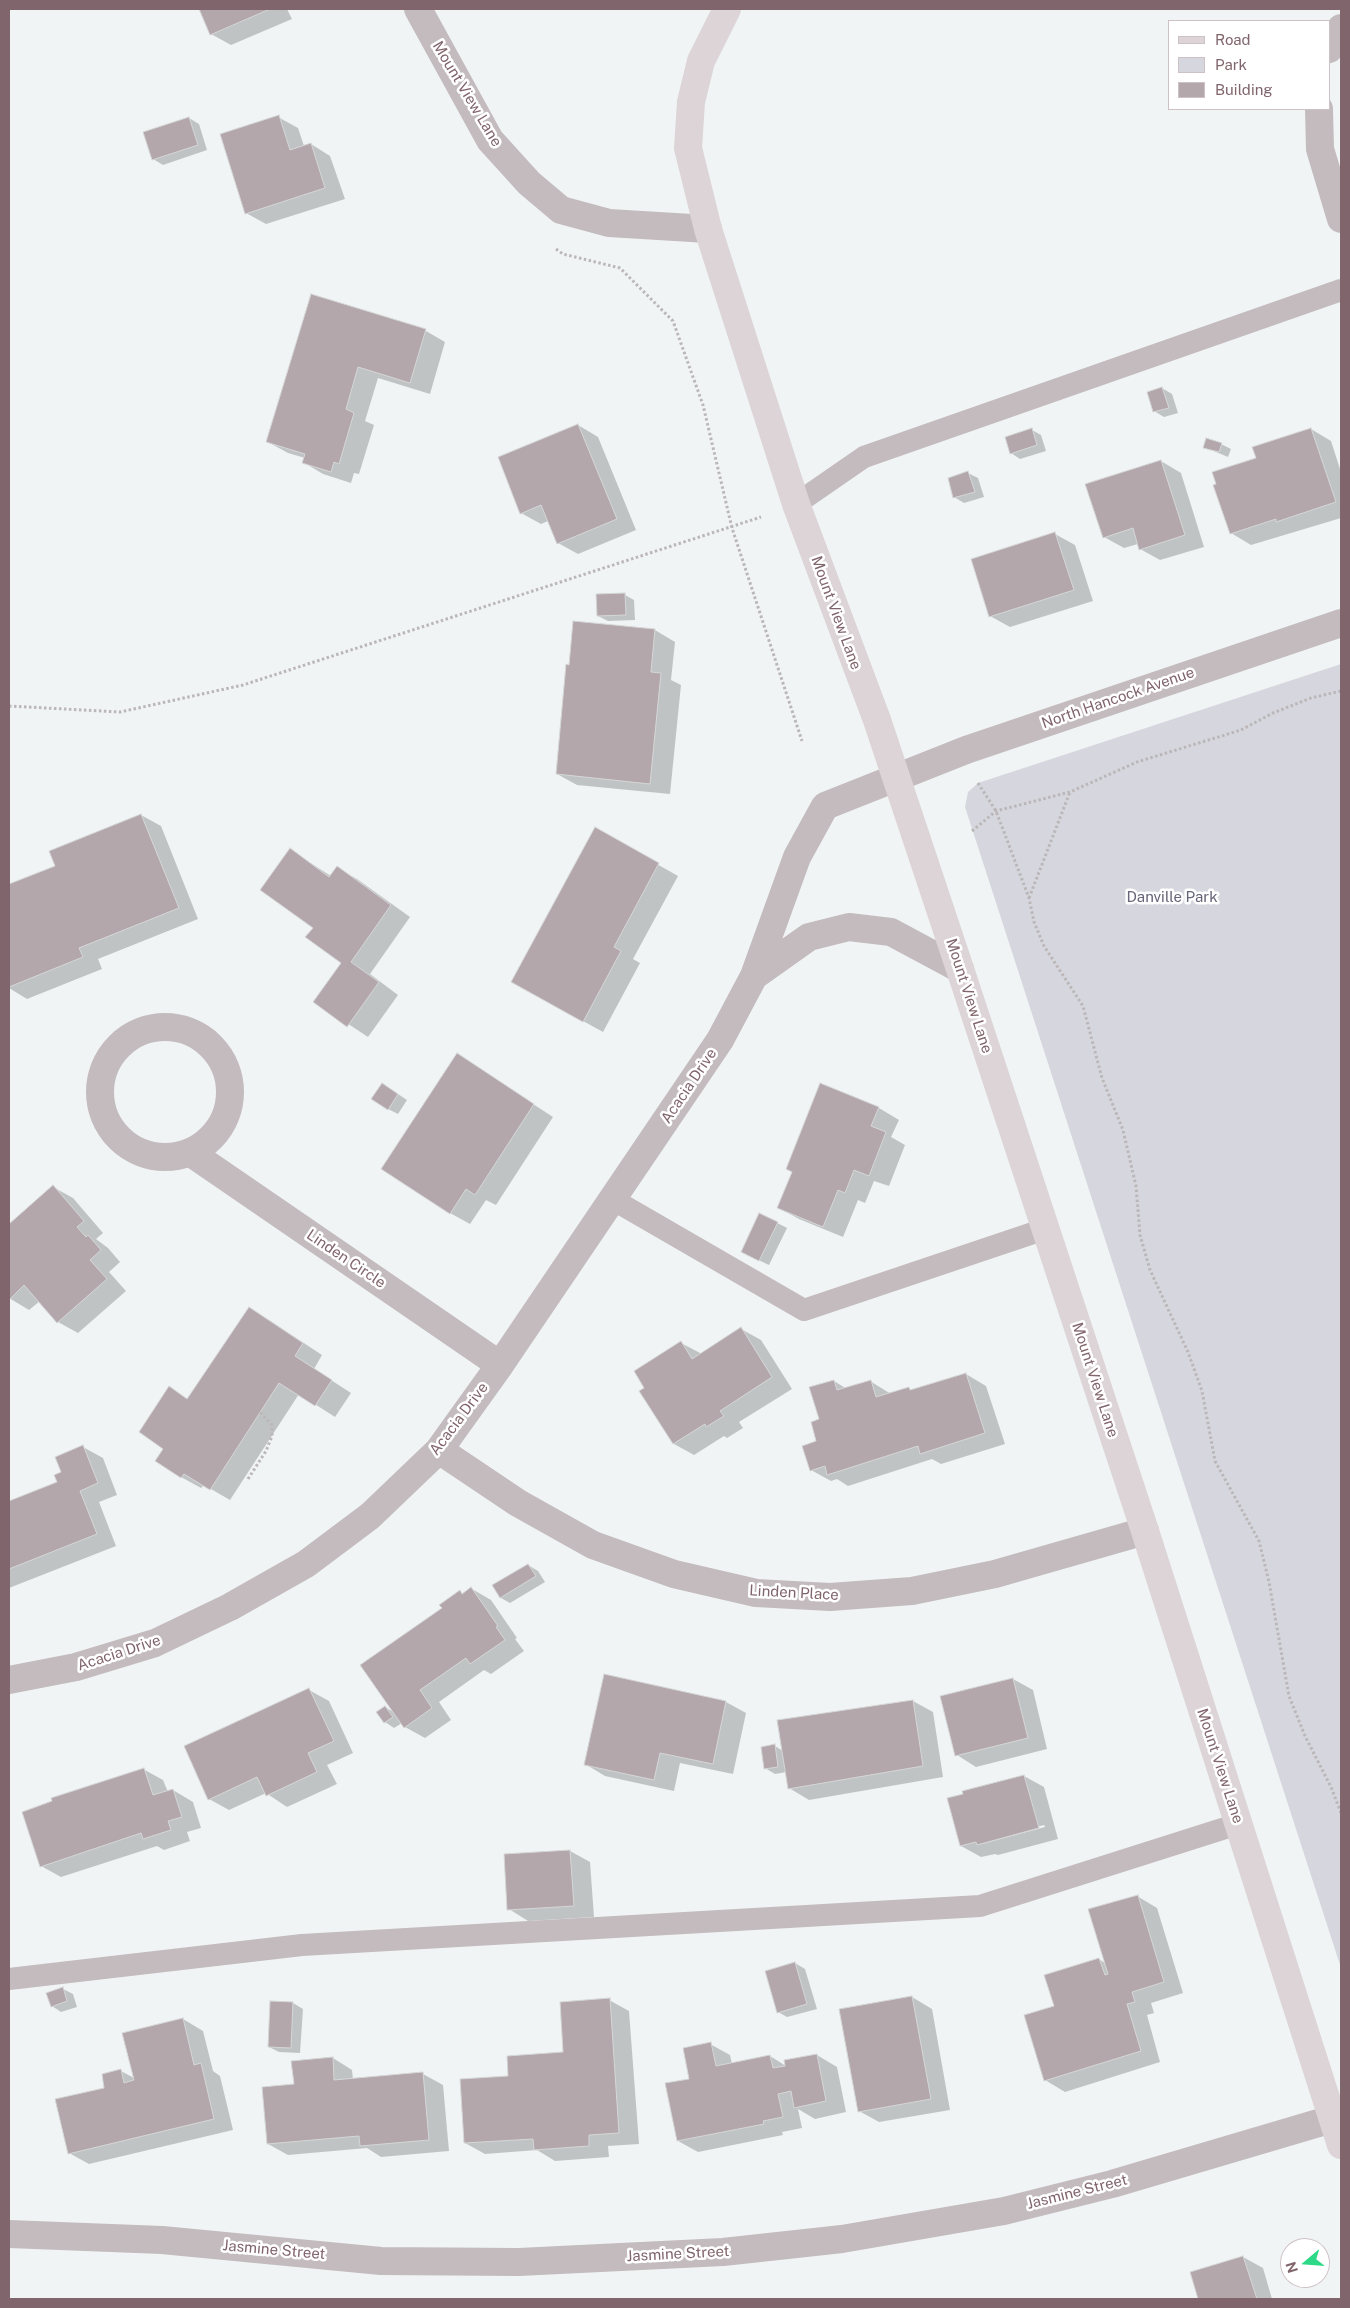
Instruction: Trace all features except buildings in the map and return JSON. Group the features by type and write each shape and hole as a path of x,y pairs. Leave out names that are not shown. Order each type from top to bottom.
{"street":[{"name":"Mount View Lane","path":"418,9 490,140 529,183 561,210 609,222 708,228 796,504 896,777 1046,1229 1341,2145"},
{"path":"708,228 688,148 691,102 701,61 727,9"},
{"path":"1330,47 1341,28"},
{"path":"1319,110 1320,149 1341,219"},
{"name":"North Hancock Avenue","path":"896,777 966,750 1341,623"},
{"name":"Acacia Drive","path":"9,1680 76,1667 155,1643 230,1607 306,1564 370,1516 439,1450 500,1365 720,1040 754,976 797,857 825,806 896,777"},
{"name":"Acacia Drive","path":"754,976 809,937 849,927 891,932 960,969"},
{"path":"171,1026 192,1032 210,1044 223,1062 230,1082 230,1103 223,1124 209,1141 191,1153 173,1157 154,1156 136,1151 120,1140 108,1125 101,1106 99,1087 104,1067 114,1050 130,1036 150,1028 171,1026"},
{"name":"Linden Circle","path":"191,1153 500,1365"},
{"name":"Linden Place","path":"439,1450 518,1504 593,1546 674,1574 756,1593 830,1596 912,1591 995,1574 1144,1531"},
{"name":"Jasmine Street","path":"9,2234 162,2240 381,2261 519,2262 723,2252 842,2239 1004,2211 1112,2184 1332,2119"}],"lane":[{"path":"796,504 864,457 1341,290"},
{"path":"612,1199 804,1310 1046,1229"},
{"path":"9,1979 302,1945 980,1906 1238,1824"}],"path":[{"path":"549,244 563,254 620,268 673,321 703,405 732,528 802,741"},
{"path":"9,706 120,712 243,685 732,528"},
{"path":"972,831 996,811 1070,792 1137,762 1241,730 1273,713 1310,698 1341,692"},
{"path":"978,783 996,811 1029,898 1034,922 1044,946 1083,1006 1102,1078 1123,1130 1136,1186 1140,1235 1150,1270 1188,1352 1202,1391 1215,1461 1259,1541 1269,1582 1289,1696 1305,1736 1331,1787 1341,1813"},
{"path":"1029,898 1070,792"},
{"path":"248,1479 266,1451 272,1436 272,1425 260,1412"}],"green space":[{"name":"Danville Park","path":"1341,664 1341,1968 965,807 968,792 978,783"}]}
